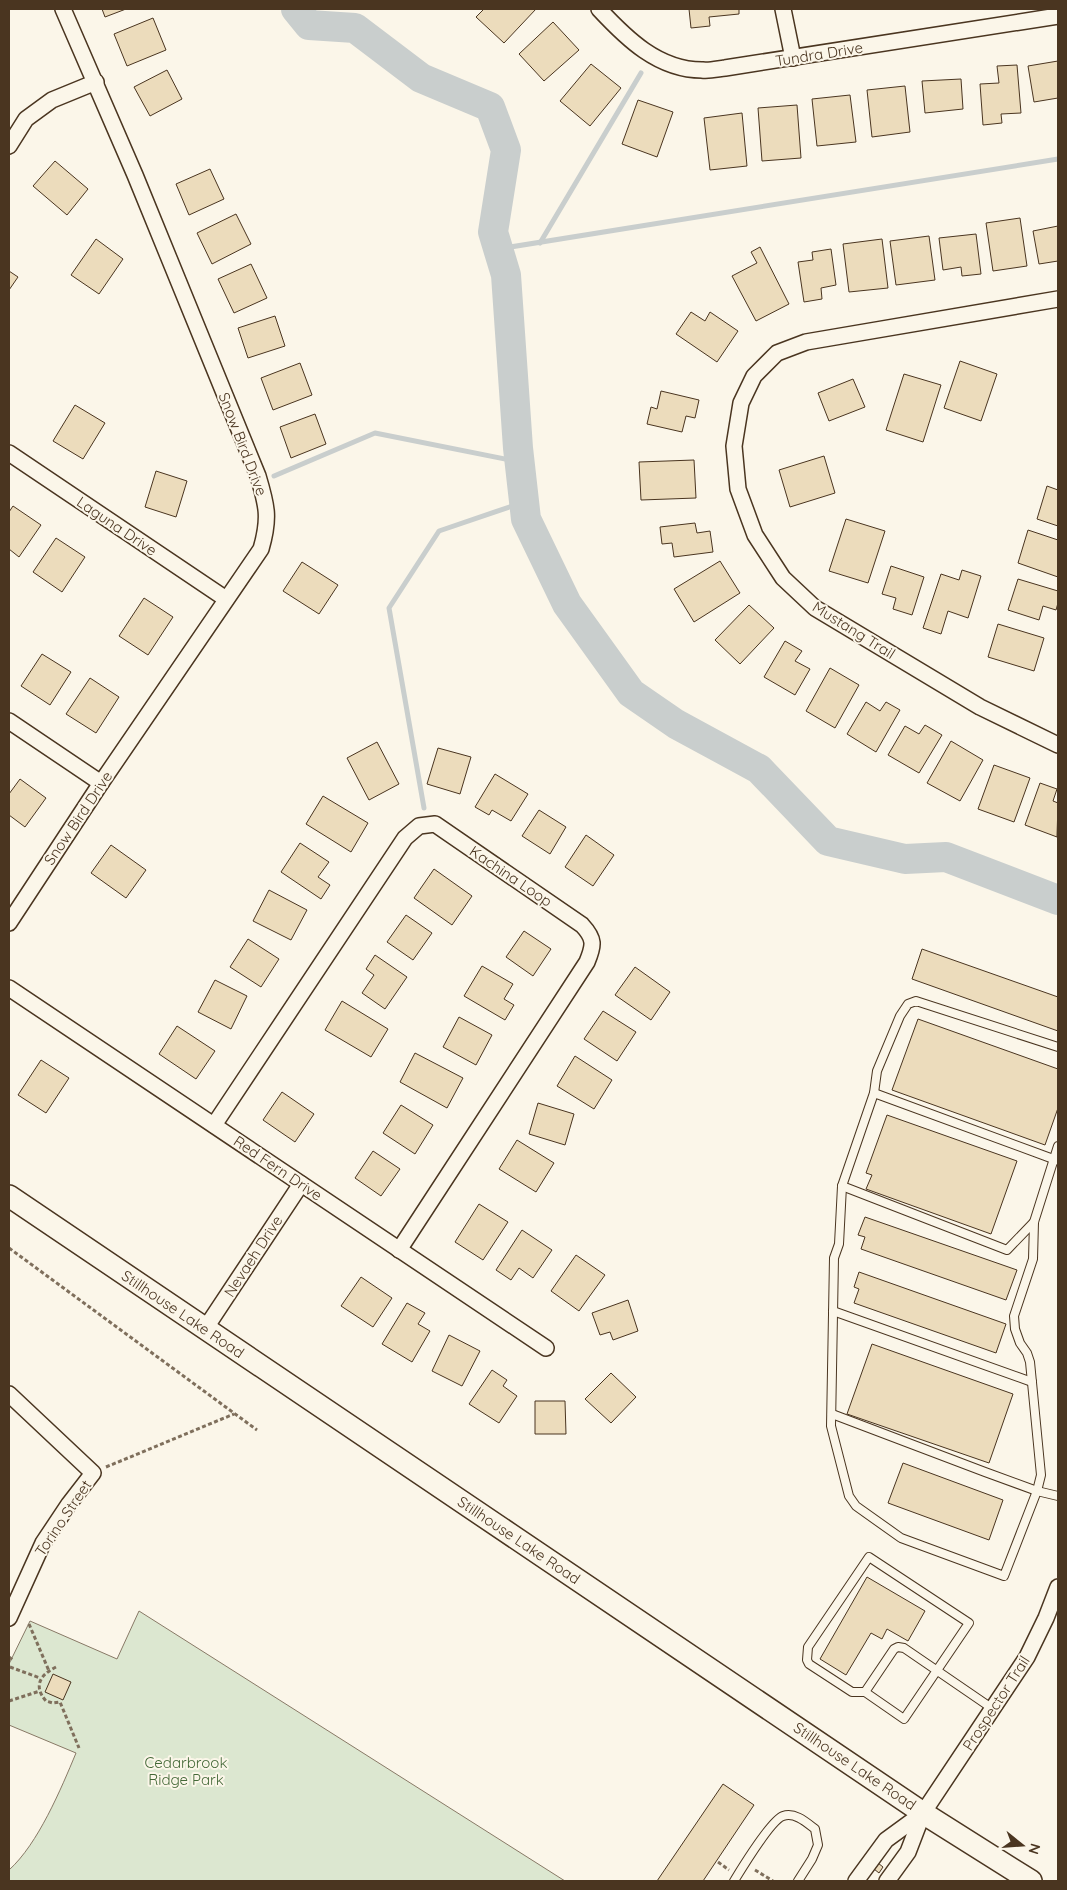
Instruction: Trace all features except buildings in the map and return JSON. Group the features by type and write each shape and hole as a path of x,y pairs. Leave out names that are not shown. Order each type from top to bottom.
{"main road":[{"name":"Stillhouse Lake Road","path":"9,1196 923,1812 1031,1881"}],"street":[{"name":"Snow Bird Drive","path":"9,923 101,783 261,549 266,531 267,506 254,467 96,82 63,9"},
{"name":"Tundra Drive","path":"599,9 622,33 652,56 677,67 701,70 793,58 1048,14"},
{"path":"783,9 793,58"},
{"path":"9,146 26,119 46,104 96,82"},
{"name":"Mustang Trail","path":"1057,740 980,707 815,608 783,578 755,535 738,489 734,446 741,403 754,376 777,353 806,342 1058,300"},
{"name":"Laguna Drive","path":"9,453 226,599"},
{"path":"9,721 101,783"},
{"name":"Kachina Loop","path":"214,1125 405,838 419,826 435,824 582,925 591,935 592,948 587,962 399,1250"},
{"name":"Red Fern Drive","path":"9,988 546,1348"},
{"name":"Nevaeh Drive","path":"205,1329 301,1184"},
{"path":"9,1394 93,1473"},
{"name":"Torino Street","path":"9,1618 43,1543 69,1504 93,1473"},
{"name":"Prospector Trail","path":"887,1881 908,1852 923,1812 1027,1657 1046,1618 1058,1587"},
{"name":"Prospector Trail","path":"856,1881 886,1840 923,1812"}],"lane":[{"path":"1058,1047 916,1000 908,1004 900,1016 877,1071 874,1093 842,1186 839,1244 834,1258 832,1426 849,1496 856,1506 901,1538 1004,1576 1038,1491 1041,1475 1030,1362 1028,1353 1020,1343 1015,1329 1014,1316 1033,1259 1034,1222 1056,1160 1058,1146"},
{"path":"874,1093 1056,1160"},
{"path":"842,1186 1007,1250 1034,1222"},
{"path":"833,1311 1032,1382"},
{"path":"832,1414 1038,1491 1058,1496"},
{"path":"870,1557 969,1623 937,1671 904,1719 865,1692 852,1692 809,1664 808,1648 870,1557"},
{"path":"865,1692 894,1649 898,1647 904,1648 993,1709"},
{"path":"734,1881 772,1824 783,1816 796,1816 815,1828 818,1845 812,1860 798,1881"}],"path":[{"path":"9,1248 257,1430"},
{"path":"93,1473 235,1414"},
{"path":"29,1624 49,1671"},
{"path":"10,1667 40,1678"},
{"path":"40,1678 56,1667"},
{"path":"40,1678 40,1690 46,1701 60,1702 79,1748"},
{"path":"9,1701 40,1690"}],"green space":[{"name":"Cedarbrook Ridge Park","path":"139,1611 565,1881 9,1881 9,1870 30,1846 39,1831 56,1799 76,1753 9,1725 9,1664 30,1621 117,1659"}],"waterway":[{"path":"296,9 309,25 355,28 421,78 490,107 506,150 493,232 506,275 518,448 526,519 567,604 631,693 676,724 759,769 828,841 905,859 946,857 1058,900"},
{"path":"540,243 641,73"},
{"path":"498,249 1058,159"},
{"path":"274,476 375,433 520,462"},
{"path":"424,808 389,608 439,531 524,502"}]}
